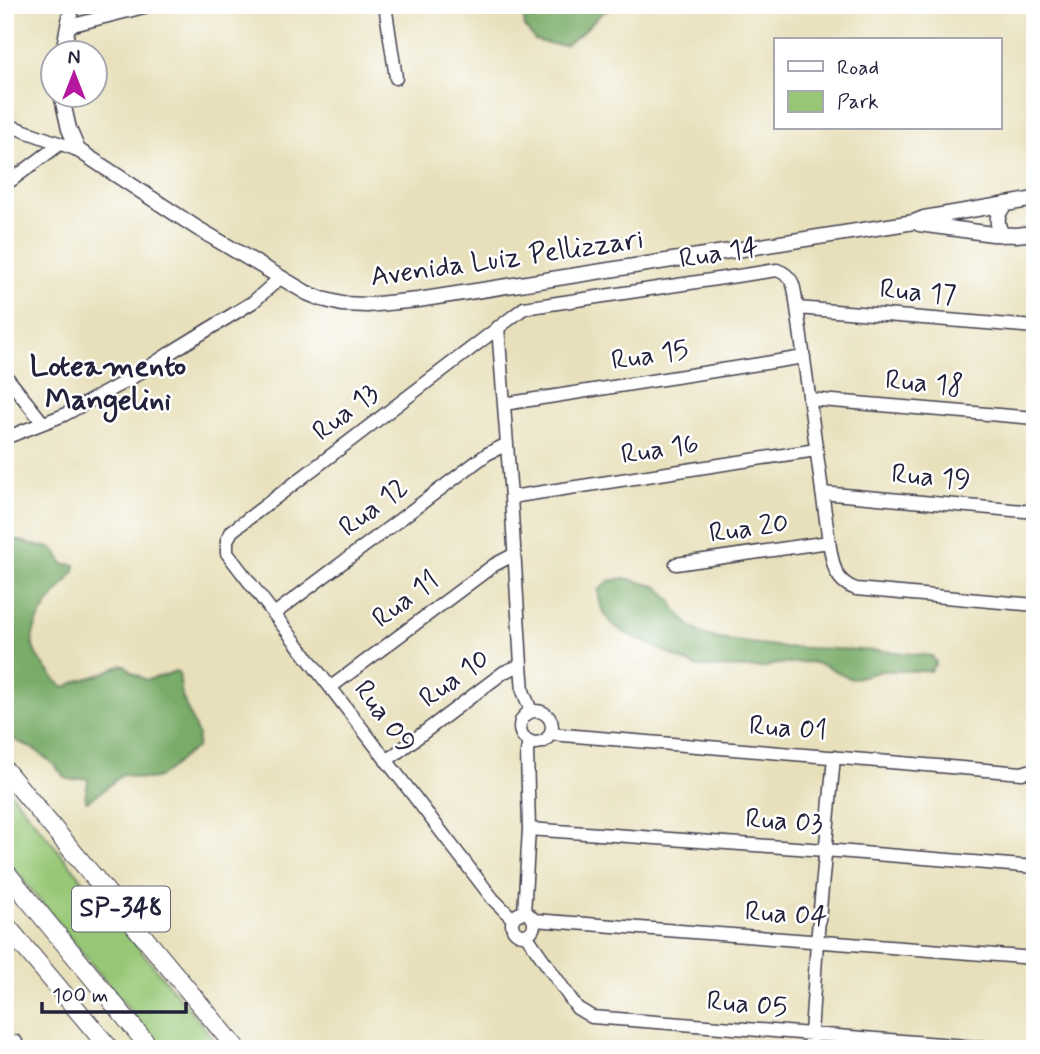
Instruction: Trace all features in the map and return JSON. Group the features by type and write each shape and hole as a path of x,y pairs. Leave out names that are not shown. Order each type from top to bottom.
{"highway":[{"name":"SP-348","path":"5,771 237,1049"},
{"name":"SP-348","path":"5,871 151,1049"},
{"path":"5,923 110,1049"}],"main road":[{"path":"66,38 72,5"},
{"path":"64,108 78,150"},
{"name":"Avenida Luiz Pellizzari","path":"78,150 197,228 281,278 307,293 342,304 368,305 457,294 914,222 1035,199"},
{"path":"1003,235 998,227 998,217 1006,204"},
{"name":"Avenida Luiz Pellizzari","path":"914,222 1003,235 1035,233"}],"street":[{"path":"69,26 152,5"},
{"path":"386,5 396,78"},
{"path":"5,124 78,150"},
{"path":"5,185 60,144"},
{"name":"Rua 14","path":"498,327 524,308 777,270 788,274 793,283 797,308"},
{"path":"5,438 76,409 130,379 253,302 281,278"},
{"path":"797,308 829,542 835,571 842,582 856,589 1035,604"},
{"name":"Rua 17","path":"797,308 1035,327"},
{"path":"498,327 523,691 531,711"},
{"name":"Rua 13","path":"227,540 232,531 498,327"},
{"name":"Rua 15","path":"504,404 804,357"},
{"path":"5,375 43,423"},
{"name":"Rua 18","path":"809,399 1035,418"},
{"name":"Rua 12","path":"274,614 487,454 507,444"},
{"name":"Rua 16","path":"511,497 816,450"},
{"name":"Rua 19","path":"822,493 1035,512"},
{"name":"Rua 09","path":"227,540 227,553 493,899 523,917"},
{"name":"Rua 20","path":"676,564 829,542"},
{"name":"Rua 11","path":"331,687 494,565 513,555"},
{"name":"Rua 10","path":"386,761 504,672 521,665"},
{"path":"538,710 549,716 553,728 551,734 547,739 535,743 524,737 520,725 526,714 538,710"},
{"name":"Rua 01","path":"551,734 1028,771"},
{"path":"526,935 533,929 523,917 529,829 529,741"},
{"path":"810,1049 834,757"},
{"path":"1028,771 1035,778"},
{"name":"Rua 03","path":"529,829 1035,867"},
{"name":"Rua 09","path":"523,917 511,923 514,931 526,935"},
{"name":"Rua 04","path":"523,917 1035,958"},
{"name":"Rua 05","path":"526,935 577,1008 592,1017 1005,1049"}],"green space":[{"path":"522,5 618,5 602,13 565,45 535,40 525,27"},
{"path":"5,536 51,548 56,551 63,564 75,565 75,571 40,616 33,636 37,655 60,684 66,687 122,665 146,680 179,672 182,696 198,735 197,747 164,774 148,779 123,774 87,801 86,778 66,778 37,751 5,735"},
{"path":"625,578 658,587 689,625 702,634 718,639 783,647 932,656 936,663 930,671 882,671 851,679 824,665 809,662 762,668 697,667 621,631 609,621 601,607 598,591 609,581"},
{"path":"5,786 222,1049 161,1049 5,858"}],"district":[{"name":"Loteamento Mangelini","path":"108,383"}]}
